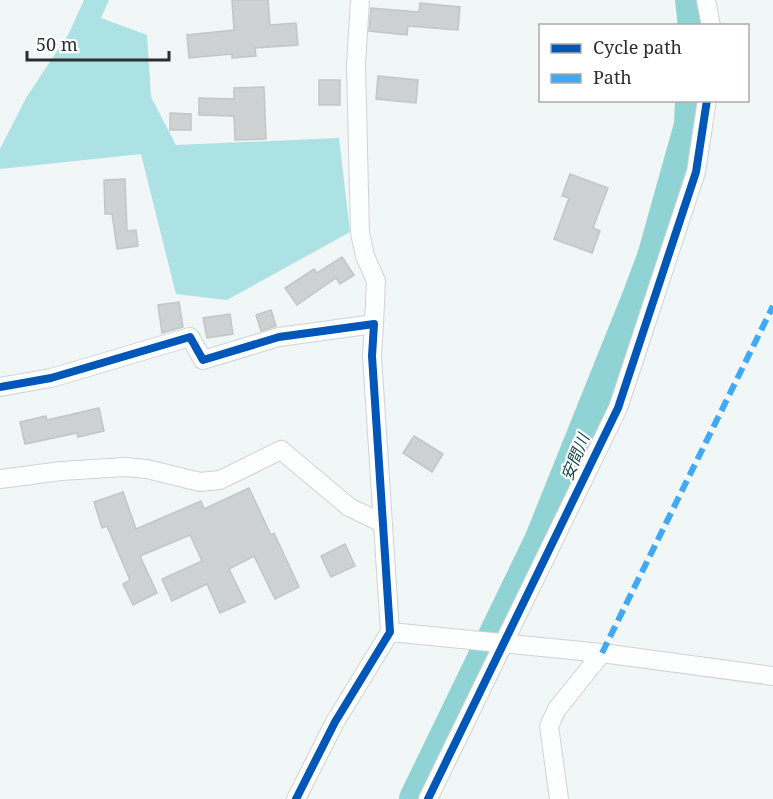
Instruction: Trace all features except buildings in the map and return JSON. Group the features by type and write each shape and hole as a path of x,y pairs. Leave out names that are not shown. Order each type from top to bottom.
{"street":[{"path":"296,799 335,722 390,632 372,356 376,281 365,256 360,232 356,64 360,0"},
{"path":"706,0 711,24"},
{"path":"428,799 496,642 618,408 696,172 707,102"},
{"path":"0,387 51,378 190,337 203,360 279,337 374,324"},
{"path":"0,478 125,467 147,469 200,482 220,480 281,450 350,507 382,523"},
{"path":"390,632 602,653 773,676"},
{"path":"559,799 549,726 557,709 602,653"}],"shaded area":[{"path":"84,0 109,0 101,18 147,35 151,97 176,145 339,138 350,232 227,300 176,294 141,154 0,169 0,149 26,98 69,33"}],"waterway":[{"name":"安間川","path":"692,0 695,24"},
{"name":"安間川","path":"416,799 541,541 639,297 654,257 691,125 692,102"}],"marked path":[{"path":"602,653 773,306"}],"cycle path":[{"path":"428,799 618,408 696,172 707,102"},
{"path":"0,387 51,378 190,337 203,360 279,337 374,324 372,356 390,632 335,722 296,799"}]}
